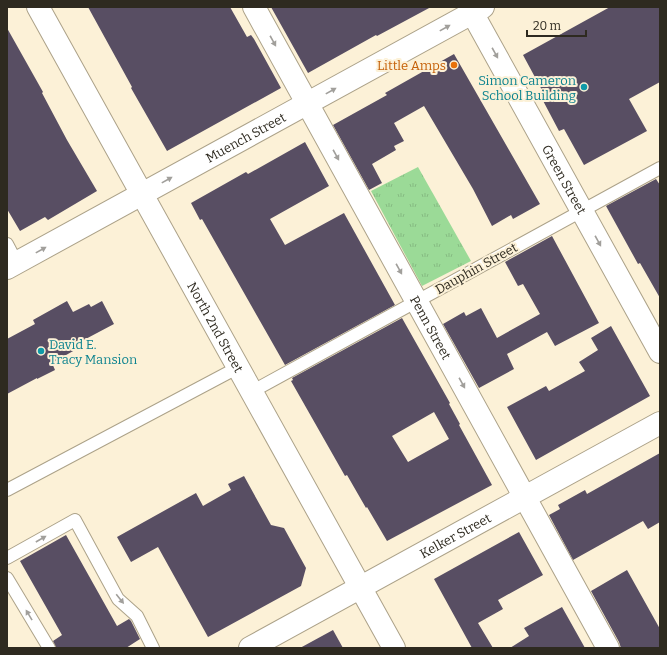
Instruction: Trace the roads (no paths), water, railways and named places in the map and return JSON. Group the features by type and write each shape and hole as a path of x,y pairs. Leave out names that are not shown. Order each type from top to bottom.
{"street":[{"name":"North 2nd Street","path":"38,7 237,368 394,648"},
{"name":"Penn Street","path":"254,7 608,648"},
{"name":"Muench Street","path":"10,258 141,195 308,104 475,9"},
{"name":"Green Street","path":"475,9 582,211 660,352"},
{"name":"Kelker Street","path":"250,648 660,423"}],"lane":[{"name":"Dauphin Street","path":"251,392 660,168"},
{"path":"7,490 237,368"},
{"path":"7,558 75,520 118,599 137,616 153,648"},
{"path":"7,578 50,648"}],"place":[{"name":"Little Amps","path":"454,65"},
{"name":"Simon Cameron School Building","path":"584,87"},
{"name":"David E. Tracy Mansion","path":"41,351"}]}
